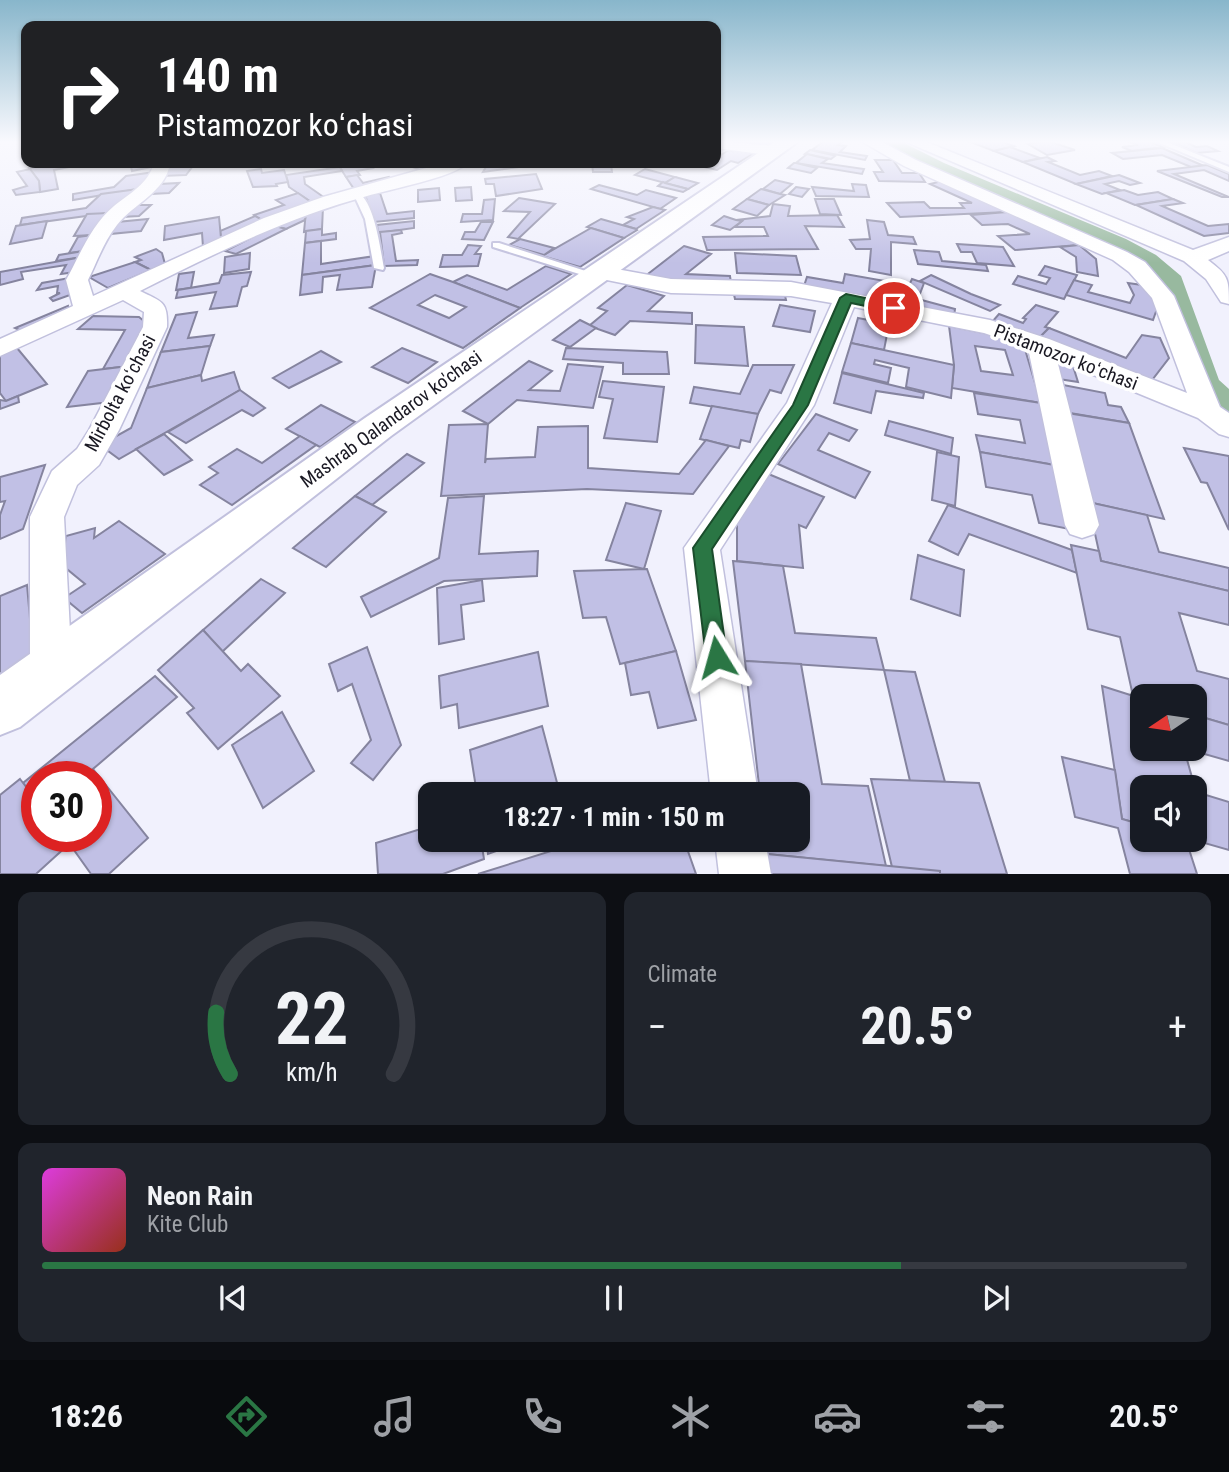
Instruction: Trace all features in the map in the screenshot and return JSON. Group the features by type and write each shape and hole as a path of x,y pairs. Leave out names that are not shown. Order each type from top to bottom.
{"main road":[{"name":"Mashrab Qalandarov ko'chasi","path":"0,708 378,427 731,182"}],"street":[{"path":"86,309 78,280 113,216 153,182"},
{"path":"0,348 239,236 313,206 408,182"},
{"path":"952,182 1120,256 1137,267 1163,296 1218,419"},
{"path":"1010,182 1191,257 1214,275 1229,297"},
{"path":"1191,257 1209,253 1229,243"},
{"name":"Pistamozor koʻchasi","path":"598,274 671,286 791,289 990,327 1040,344 1218,419"},
{"name":"Mirbolta koʻchasi","path":"51,670 47,517 63,479 88,457 99,439 155,327 156,309 122,290"},
{"path":"732,782 702,548 800,405 846,298"},
{"path":"1040,344 1082,525"},
{"path":"742,852 745,873"}],"lane":[{"path":"358,195 369,219 379,268"},
{"path":"496,245 598,274"}],"building":[{"path":"24,182 39,182 40,192 16,195 13,190 27,186"},
{"path":"39,182 56,182 58,189 40,192"},
{"path":"120,182 145,182 138,189 73,200 73,194 114,187"},
{"path":"251,182 288,182 276,184 277,186 253,187"},
{"path":"288,182 305,182 325,198 311,202 289,187"},
{"path":"349,182 384,182 354,189"},
{"path":"486,182 539,182 542,189 496,196 494,184"},
{"path":"663,182 688,189 683,192 658,186"},
{"path":"693,182 698,183 688,189 665,183"},
{"path":"773,182 792,184 780,194 763,189"},
{"path":"944,182 1007,212 900,217 887,203 924,202 930,208 964,208 960,203 972,203 930,184"},
{"path":"1115,182 1105,184 1120,190 1102,194 1076,184"},
{"path":"1121,182 1140,183 1130,185"},
{"path":"1184,182 1193,182 1229,197 1222,197"},
{"path":"179,183 169,193 149,194 159,184"},
{"path":"852,184 866,185 869,197 816,196 812,187 854,191"},
{"path":"599,185 637,195 646,190 676,198 660,209 591,189"},
{"path":"471,187 472,200 456,201 455,188"},
{"path":"796,187 809,189 802,197 789,194"},
{"path":"439,188 440,200 418,202 418,190"},
{"path":"138,189 108,213 20,225 22,218 86,208 101,194"},
{"path":"761,189 785,195 769,205 747,199"},
{"path":"1124,190 1138,195 1158,192 1173,199 1135,205 1106,193"},
{"path":"298,193 311,202 262,220 254,215 284,205 276,200"},
{"path":"380,193 387,214 414,211 414,218 374,222 365,195"},
{"path":"519,198 555,204 518,239 508,237 530,212 504,211"},
{"path":"495,199 493,220 461,222 463,214 482,214 484,200"},
{"path":"747,199 769,205 757,216 733,209"},
{"path":"815,199 834,199 841,215 820,214"},
{"path":"1173,199 1183,203 1162,206 1208,226 1229,224 1229,233 1204,236 1136,205"},
{"path":"773,204 790,206 788,216 837,215 844,227 805,226 818,249 707,250 703,237 768,236 764,227 735,227 742,221 736,220 770,216"},
{"path":"133,205 151,205 139,216 120,217"},
{"path":"323,207 322,229 304,232 306,211"},
{"path":"653,207 665,210 636,229 623,225 634,219 627,217"},
{"path":"306,211 305,220 286,229 275,226"},
{"path":"1007,212 1079,245 1015,250 998,236 1030,234 1008,224 982,225 971,215"},
{"path":"108,213 92,235 74,236 87,214"},
{"path":"255,216 262,220 221,238 220,231"},
{"path":"724,216 742,221 730,230 712,225"},
{"path":"219,217 221,238 203,247 202,233 164,240 165,226"},
{"path":"148,219 141,231 110,234 117,222"},
{"path":"601,219 637,230 624,238 587,227"},
{"path":"867,220 884,222 888,235 913,237 916,244 891,242 891,275 869,271 871,249 856,249 850,240 870,239"},
{"path":"47,221 42,238 10,244 16,226"},
{"path":"414,221 414,228 378,233 377,225"},
{"path":"481,222 493,222 484,240 462,239 465,232 475,232"},
{"path":"275,226 286,229 236,254 225,251"},
{"path":"591,228 624,238 580,267 542,256"},
{"path":"322,229 322,235 336,233 336,239 305,243 306,231"},
{"path":"401,230 402,233 392,235 396,261 418,260 417,265 384,266 380,232"},
{"path":"92,235 84,251 69,253 78,237"},
{"path":"520,239 554,248 544,255 509,245"},
{"path":"321,241 321,264 375,256 376,265 302,275 305,243"},
{"path":"957,244 1003,247 1014,266 977,263 972,252 961,252"},
{"path":"468,245 481,246 475,254 481,254 478,266 440,267 443,255 462,255"},
{"path":"1079,245 1096,259 1098,276 1077,272 1076,257 1060,247"},
{"path":"684,246 711,254 686,274 730,276 731,283 659,281 644,277"},
{"path":"156,249 162,253 165,264 151,270 135,262 141,260 135,257"},
{"path":"914,250 939,252 942,261 986,265 988,271 918,264"},
{"path":"84,251 82,257 56,261 59,255"},
{"path":"250,253 249,269 224,273 225,257"},
{"path":"735,253 796,256 801,275 737,273"},
{"path":"82,257 75,272 61,274 66,265 21,272 23,279 0,285 0,272"},
{"path":"135,262 151,270 108,288 89,277"},
{"path":"376,265 372,287 337,290 340,275 323,277 322,292 300,295 302,275"},
{"path":"546,266 571,274 520,308 453,282 467,275 507,290"},
{"path":"1045,266 1077,275 1064,299 1013,284 1018,276 1046,284 1050,278 1039,275"},
{"path":"194,272 191,288 176,290 179,274"},
{"path":"251,272 247,286 242,287 237,306 210,309 216,292 176,298 178,290 219,283 222,275"},
{"path":"430,274 520,308 463,348 370,308","holes":["435,295 466,307 449,318 418,305"]},
{"path":"845,274 885,281 883,299 804,286 807,277 843,283"},
{"path":"931,275 1000,305 990,311 920,281"},
{"path":"75,277 70,295 53,301 50,298 60,293 57,293 58,286 37,290 42,283"},
{"path":"912,279 924,283 918,299 955,309 954,316 909,306 902,300"},
{"path":"1074,280 1092,285 1088,292 1130,303 1134,295 1128,283 1149,286 1159,303 1153,320 1066,295"},
{"path":"627,285 664,296 648,311 692,313 692,324 630,321 615,335 589,326 607,311 598,308"},
{"path":"733,290 784,291 786,300 735,299"},
{"path":"780,305 815,311 810,332 773,326"},
{"path":"1036,305 1058,312 1045,327 1049,328 1038,339 992,322 999,314 1023,323 1026,319 1023,318"},
{"path":"68,306 69,312 26,333 15,328"},
{"path":"197,312 188,338 214,335 210,346 161,352 176,315"},
{"path":"93,316 139,317 150,326 129,366 103,369 125,330 78,329"},
{"path":"858,318 889,324 884,350 851,343"},
{"path":"580,320 596,328 570,347 553,340"},
{"path":"696,325 744,327 748,366 695,363"},
{"path":"949,326 989,334 1024,346 1041,403 952,388 954,365","holes":["975,346 1005,350 1013,375 981,371"]},
{"path":"1049,328 1126,358 1142,335 1160,338 1169,358 1149,384 1038,339"},
{"path":"851,343 954,365 951,398 906,387 909,368 875,360 874,364 891,368 888,383 842,372"},
{"path":"210,346 201,375 147,388 161,352"},
{"path":"17,348 47,384 6,401 0,393 0,354"},
{"path":"402,348 437,362 408,383 372,367"},
{"path":"566,348 667,352 669,374 623,374 623,363 563,359"},
{"path":"321,351 341,362 289,388 273,378"},
{"path":"1054,360 1073,366 1078,382 1059,379"},
{"path":"529,361 552,371 529,390 560,391 568,364 603,367 593,408 517,400 488,424 463,411"},
{"path":"753,365 794,365 781,393 770,390 758,414 690,403 694,387 740,394"},
{"path":"129,366 110,402 67,407 88,371"},
{"path":"234,372 240,390 119,459 100,445 131,428 147,388 201,375 202,381"},
{"path":"842,373 924,393 923,398 876,391 871,413 834,403"},
{"path":"603,381 664,387 657,442 604,438 613,399 599,397"},
{"path":"1058,384 1105,393 1108,405 1121,407 1129,423 1064,412"},
{"path":"240,390 265,408 253,416 242,410 186,443 168,432"},
{"path":"974,393 1041,403 1060,466 980,452 976,435 1025,443 1020,420 978,414"},
{"path":"18,396 19,402 0,409 0,400 6,401"},
{"path":"321,405 355,422 320,447 286,429"},
{"path":"712,406 758,414 750,442 741,440 739,448 700,439"},
{"path":"1067,413 1129,423 1164,519 1088,502"},
{"path":"816,414 857,430 849,441 829,433 818,450 870,472 855,498 778,464"},
{"path":"889,421 953,438 951,454 885,435"},
{"path":"488,424 485,463 486,459 535,457 538,427 588,426 588,468 679,474 706,440 729,446 693,494 587,489 441,496 449,425"},
{"path":"164,434 192,460 164,475 136,449"},
{"path":"300,436 316,445 232,505 200,485 218,473 209,467 237,449 262,463"},
{"path":"1184,448 1229,456 1229,530 1207,483 1201,482"},
{"path":"937,452 959,457 955,506 932,500"},
{"path":"980,452 1060,466 1079,531 1039,523 1032,495 986,487"},
{"path":"407,454 424,463 372,505 355,496"},
{"path":"45,465 23,529 0,539 0,515 5,501 0,502 0,477"},
{"path":"766,473 824,497 806,528 799,525 803,568 737,561 737,516"},
{"path":"355,496 386,512 326,567 293,548"},
{"path":"484,496 479,554 538,551 537,576 444,581 371,617 361,597 439,558 448,498"},
{"path":"1088,502 1147,515 1159,552 1229,568 1229,591 1101,561"},
{"path":"626,503 661,511 644,569 606,560"},
{"path":"948,505 1072,550 1077,573 969,534 958,555 929,541"},
{"path":"119,521 165,554 82,613 64,598 85,584 62,565 66,536 95,528 94,538"},
{"path":"1071,545 1099,551 1101,561 1229,591 1229,625 1179,613 1197,671 1229,679 1229,725 1208,719 1208,684 1130,684 1120,637 1088,629"},
{"path":"918,555 964,570 960,616 911,599"},
{"path":"733,561 783,566 795,633 876,638 884,670 745,661"},
{"path":"647,569 676,651 620,664 606,617 583,618 574,571"},
{"path":"261,579 285,593 222,652 203,630"},
{"path":"482,580 484,601 461,605 464,639 439,644 437,588"},
{"path":"27,585 33,653 0,677 0,596"},
{"path":"203,630 241,671 248,664 280,696 218,749 187,713 194,708 158,670"},
{"path":"367,647 401,745 373,780 351,763 371,740 352,684 338,691 329,664"},
{"path":"676,651 696,720 658,728 649,692 631,695 625,663"},
{"path":"538,652 548,706 459,728 457,704 441,708 439,676"},
{"path":"745,661 801,664 822,784 868,786 886,866 767,854 810,852 810,782 759,782"},
{"path":"884,670 915,672 945,782 910,781"},
{"path":"155,676 177,697 102,761 50,761"},
{"path":"1102,686 1130,695 1130,761 1187,761 1191,775 1130,775 1130,821 1122,819"},
{"path":"282,712 314,771 263,808 232,745"},
{"path":"1208,719 1229,725 1229,761 1208,755"},
{"path":"542,726 557,782 475,782 470,750"},
{"path":"1062,757 1115,770 1122,819 1130,821 1130,852 1190,852 1197,874 1130,874 1118,828 1075,817"},
{"path":"871,779 979,783 1007,874 940,874 892,867"},
{"path":"21,780 21,852 60,852 36,874 0,874 0,795"},
{"path":"112,793 148,838 109,874 91,874 75,852 112,852"},
{"path":"1207,795 1229,802 1229,850 1207,844"},
{"path":"418,830 418,852 483,852 484,859 443,874 378,874 376,843"},
{"path":"548,852 688,852 696,874 478,874"},
{"path":"767,854 940,871 940,874 768,874"}],"waterway":[{"path":"973,182 1119,243 1149,259 1170,276 1207,383 1229,404"}],"route":[{"path":"717,657 702,548 800,405 846,298 894,308"}]}
